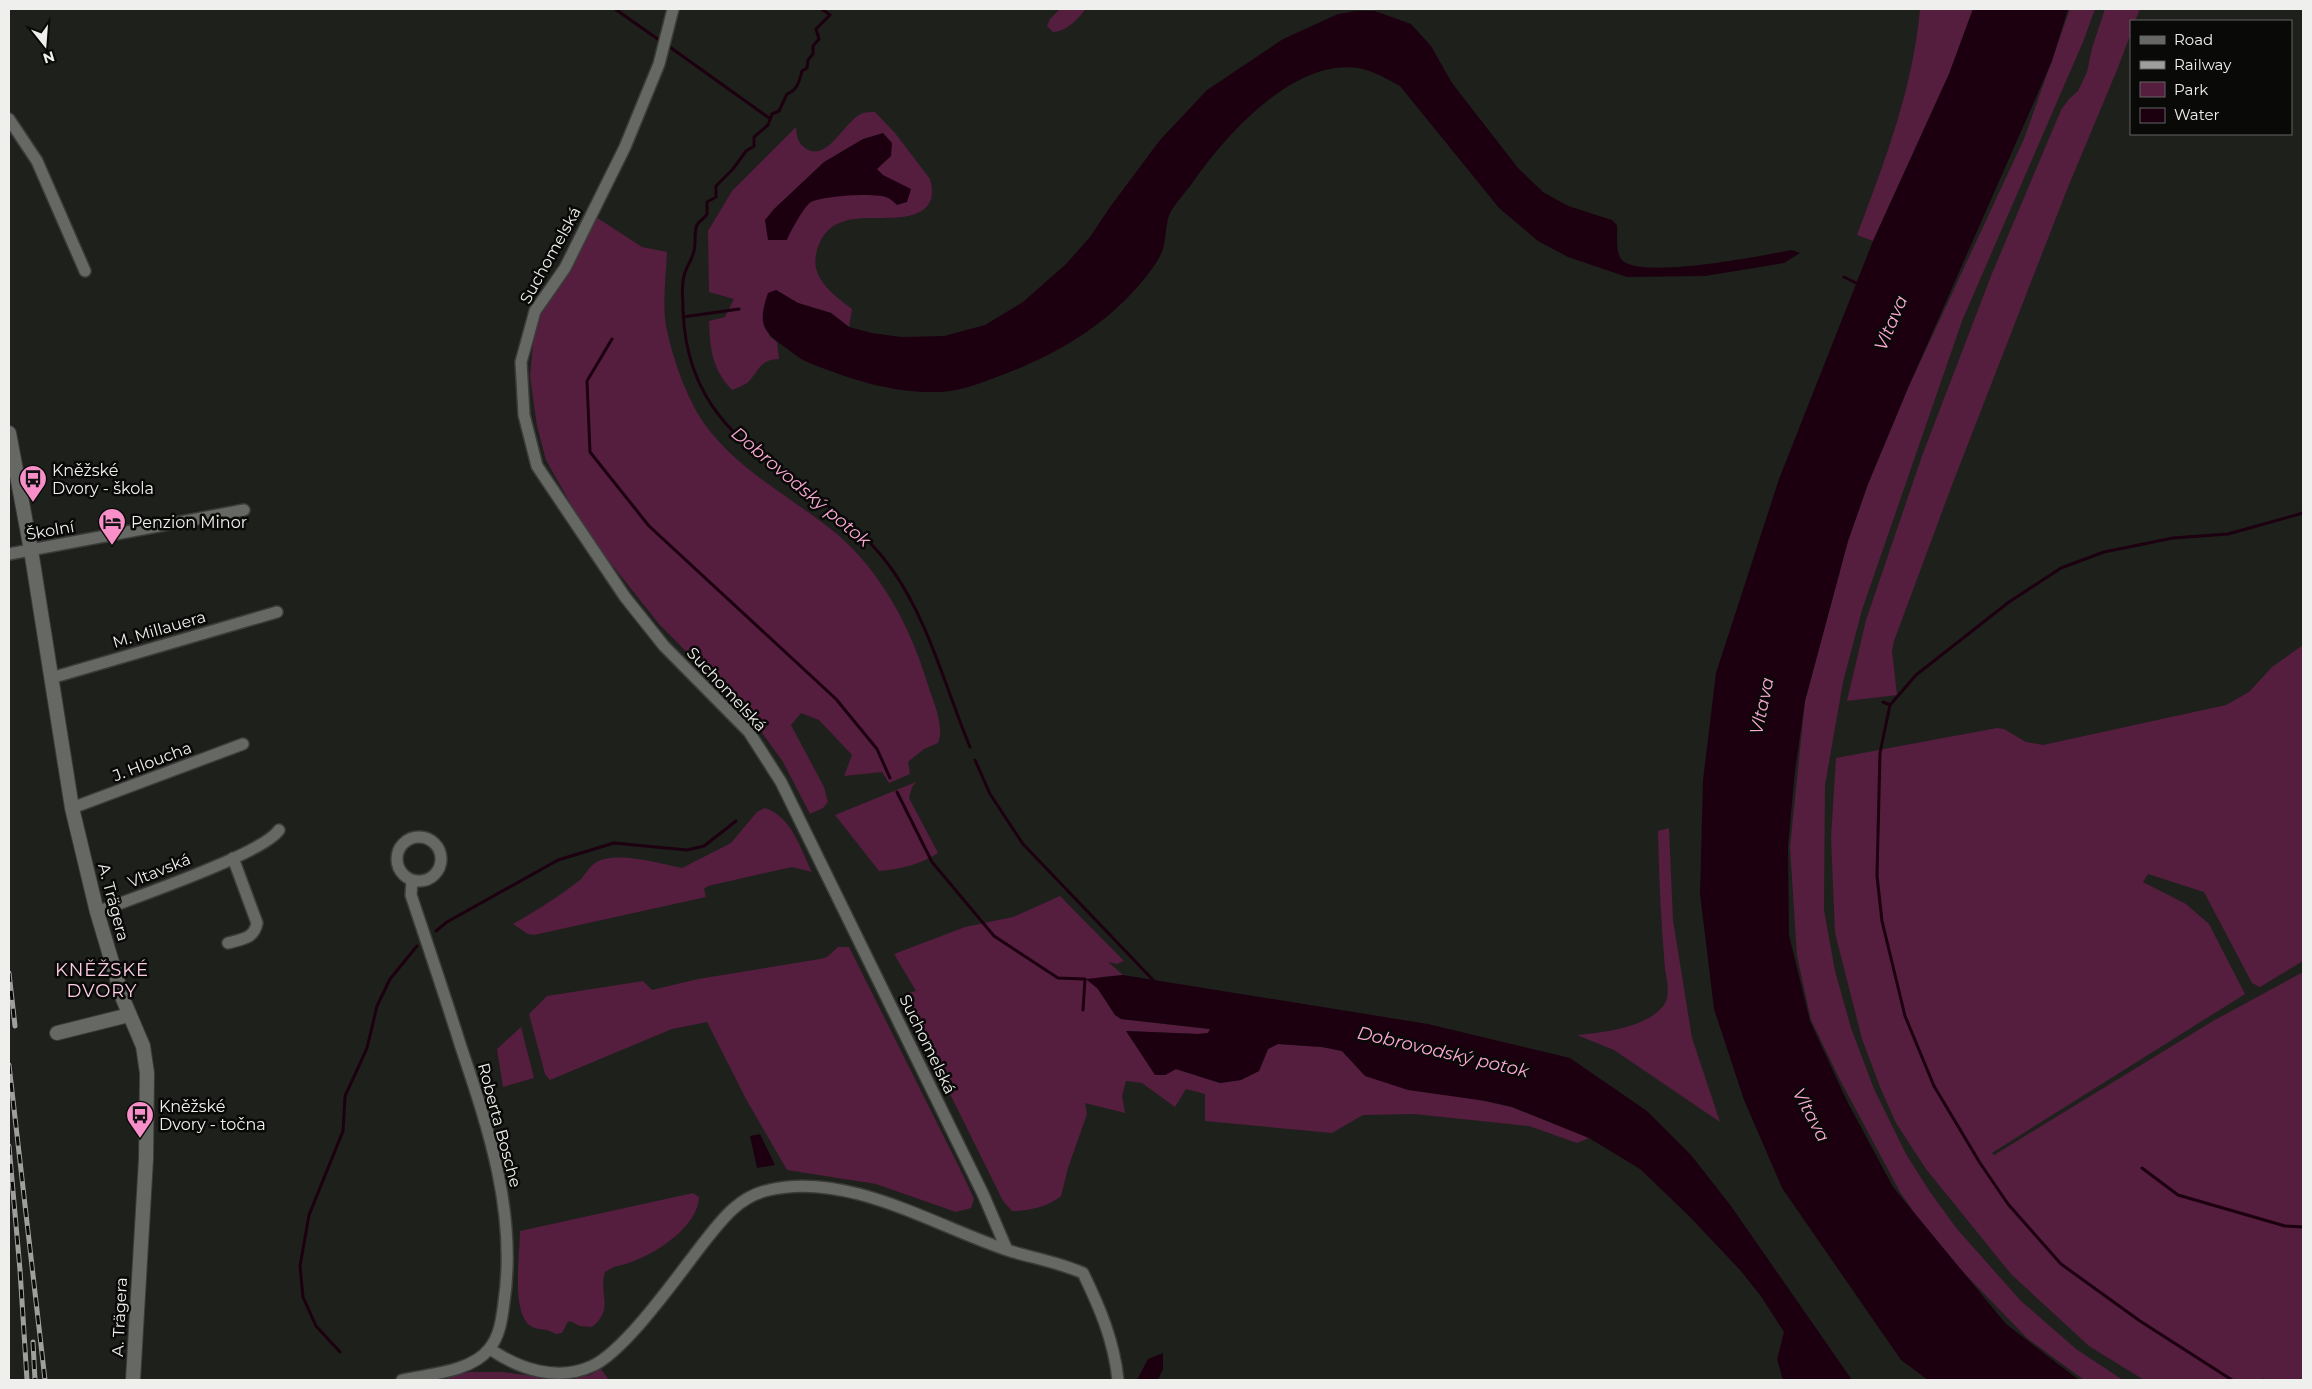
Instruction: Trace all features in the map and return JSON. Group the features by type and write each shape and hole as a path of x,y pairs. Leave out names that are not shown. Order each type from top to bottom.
{"street":[{"name":"Suchomelská","path":"673,9 665,45 625,147 565,268 536,312 533,320 521,362 524,415 538,466 625,597 664,646 748,732 765,755 833,884 983,1194 1007,1250"},
{"path":"9,119 37,160 85,270"},
{"name":"A. Trägera","path":"9,433 31,550 72,808 97,912 129,1015 143,1046 147,1081 146,1158 133,1380"},
{"name":"Školní","path":"9,554 244,510"},
{"name":"M. Millauera","path":"51,678 277,612"},
{"name":"J. Hloucha","path":"72,808 242,744"},
{"name":"Vltavská","path":"97,912 233,858 274,838 279,830"},
{"path":"228,943 250,937 256,932 257,923 233,858"},
{"name":"Roberta Bosche","path":"412,880 411,896 484,1117 503,1196 508,1239 507,1285 500,1327 490,1349"},
{"path":"58,1033 129,1015"},
{"path":"402,1380 466,1365 479,1359 490,1349 510,1363 540,1372 563,1374 593,1366 615,1349 646,1316 719,1224 739,1202 768,1190 799,1185 832,1188 900,1206 1007,1250 1066,1266 1083,1273 1107,1328 1116,1356 1118,1380"}],"green space":[{"path":"1060,9 1086,9 1068,27 1053,32 1047,26 1050,19"},
{"path":"1920,9 1973,9 1949,74 1873,241 1857,235 1878,180 1904,96 1911,67"},
{"path":"2070,9 2095,9 2083,42 1962,321 1862,610 1843,682 1825,785 1824,910 1835,971 1851,1028 1874,1089 1906,1154 1930,1192 1957,1229 2021,1301 2076,1349 2123,1380 2084,1380 2027,1338 1936,1244 1900,1192 1840,1080 1811,1020 1797,956 1790,847 1805,701 1848,541 1868,484 1908,388 2024,139"},
{"path":"2105,9 2140,9 2135,20 2130,20 2130,36 2117,70 2068,187 1952,485 1894,641 1892,651 1897,695 1847,701 1866,620 1922,456 1991,276 2061,110 2078,91 2087,72 2092,48"},
{"path":"875,112 895,133 930,179 932,187 931,200 927,207 910,216 847,220 834,226 823,237 816,255 815,264 817,272 826,286 852,309 849,327 831,313 798,303 776,290 769,336 777,342 779,359 767,361 747,383 732,390 720,374 713,358 709,321 725,317 734,299 709,292 708,231 732,191 796,127 798,139 802,146 813,151 821,150 836,139 856,117 863,113"},
{"path":"596,217 642,247 667,252 664,304 668,335 683,382 693,405 706,426 751,471 837,534 853,549 881,584 904,622 938,714 940,729 938,743 924,749 908,762 910,774 889,783 882,772 844,776 852,755 819,720 801,713 791,725 824,787 828,802 823,808 810,814 783,762 750,716 659,624 605,556 573,508 546,460 537,426 530,376 535,323 570,271"},
{"path":"2303,645 2303,961 2260,987 2252,983 2204,892 2148,874 2143,882 2186,904 2209,924 2245,994 1992,1153 1994,1155 2213,1021 2303,972 2303,1380 2265,1380 2263,1378 2261,1380 2144,1380 2089,1346 2011,1274 1926,1169 1896,1123 1862,1039 1835,933 1831,838 1836,758 1997,728 2004,729 2026,742 2043,745 2226,705 2249,692 2272,667"},
{"path":"916,782 912,787 909,798 938,853 910,866 879,871 835,815"},
{"path":"765,808 782,818 789,826 812,872 792,867 708,886 704,889 706,897 534,935 528,934 513,924 547,904 572,886 595,863 604,859 626,858 682,868 731,843 757,812"},
{"path":"1669,828 1673,920 1692,1038 1720,1122 1614,1050 1577,1035 1599,1033 1638,1023 1649,1018 1665,1003 1668,987 1661,918 1658,831"},
{"path":"1060,896 1124,961 1117,964 1108,962 1123,975 1101,977 1098,989 1115,1015 1121,1019 1210,1029 1208,1033 1198,1034 1126,1031 1165,1075 1176,1069 1220,1083 1240,1080 1259,1071 1268,1049 1278,1044 1322,1047 1342,1051 1366,1076 1512,1107 1589,1138 1577,1143 1529,1126 1414,1114 1363,1115 1332,1133 1205,1121 1205,1094 1186,1089 1175,1107 1142,1083 1126,1081 1122,1096 1125,1113 1085,1103 1087,1114 1068,1168 1061,1196 1038,1208 1012,1211 1003,1201 903,999 908,993 916,991 894,954 965,927 1013,917"},
{"path":"838,947 849,947 964,1177 974,1199 971,1208 956,1212 876,1184 787,1170 746,1099 707,1022 672,1029 550,1080 545,1074 529,1014 547,996 643,981 652,990 698,979 820,959 827,957"},
{"path":"521,1027 534,1078 503,1087 497,1049"},
{"path":"693,1193 699,1197 697,1208 684,1228 665,1244 644,1257 605,1272 603,1280 603,1314 592,1327 580,1326 570,1321 562,1333 555,1334 534,1328 527,1323 522,1315 518,1292 520,1231"},
{"path":"601,1369 609,1380 568,1380 590,1375"},
{"path":"470,1372 503,1372 549,1378 549,1380 435,1380"}],"water":[{"name":"Vltava","path":"1973,9 2068,9 2052,61 1908,388 1868,484 1848,541 1805,701 1795,771 1788,846 1789,935 1810,1021 1847,1101 1893,1187 2006,1324 2079,1380 1928,1380 1901,1360 1782,1188 1744,1100 1714,1009 1700,894 1703,780 1716,673 1779,479 1873,241 1949,74"},
{"path":"1356,11 1375,11 1411,24 1431,46 1452,83 1518,168 1543,192 1568,206 1612,220 1617,225 1619,255 1621,259 1632,265 1651,268 1675,267 1730,261 1792,250 1800,253 1784,263 1705,276 1627,277 1568,257 1538,241 1499,208 1400,86 1364,69 1334,68 1309,75 1286,88 1243,123 1207,163 1172,209 1163,249 1145,278 1130,295 1096,325 1036,361 973,386 944,392 920,392 870,384 807,362 778,342 767,331 764,325 763,312 768,293 776,290 798,303 831,313 849,327 872,333 901,337 944,336 985,325 1023,302 1066,264 1090,237 1160,140 1207,90 1283,39 1338,14"},
{"path":"883,133 892,143 891,156 877,169 883,175 911,189 907,202 897,205 888,198 873,195 850,195 818,200 808,204 794,225 787,240 768,240 765,220 774,209 824,162 863,139"},
{"path":"1123,975 1428,1024 1570,1058 1647,1111 1691,1155 1731,1206 1852,1380 1783,1380 1777,1359 1784,1332 1760,1295 1740,1270 1688,1215 1640,1169 1589,1138 1512,1107 1486,1101 1408,1090 1365,1076 1342,1051 1322,1047 1278,1044 1268,1049 1259,1071 1241,1080 1220,1083 1176,1069 1165,1075 1155,1075 1126,1031 1198,1034 1208,1033 1210,1029 1121,1019 1115,1015 1098,989 1086,979"},
{"path":"760,1134 775,1165 757,1168 750,1136"},
{"path":"1163,1353 1163,1369 1158,1380 1137,1380 1148,1359"}],"waterway":[{"path":"615,9 662,42"},
{"name":"Dobrovodský potok","path":"822,9 830,15 816,29 819,39 813,46 813,54 808,60 807,68 802,71 798,85 787,94 779,111 772,114 768,125 754,137 754,146 746,151 733,169 716,186 716,197 707,202 707,214 697,225 694,251 685,273 682,288 690,359 707,399 732,430 762,457 829,506 862,534 891,568 904,588 926,632 970,747"},
{"path":"667,45 769,118"},
{"path":"1844,277 1860,285"},
{"path":"683,317 739,309"},
{"path":"612,339 587,381 590,452 649,526 836,699 877,749 890,778"},
{"path":"2232,1380 2140,1321 2061,1264 2008,1204 1980,1163 1934,1086 1905,1016 1882,921 1877,876 1880,753 1890,705 1916,675 2009,602 2061,568 2104,552 2173,538 2228,534 2303,513"},
{"path":"1883,702 1890,705"},
{"name":"Dobrovodský potok","path":"975,760 990,794 1023,844 1156,983"},
{"path":"897,792 932,862 994,936 1058,978 1085,979 1083,1010"},
{"path":"436,931 447,922 558,860 614,843 687,850 704,846 736,821"},
{"path":"340,1352 316,1326 303,1297 300,1266 309,1215 343,1131 345,1096 367,1048 377,1006 390,979 417,946"},
{"path":"2142,1168 2178,1195 2285,1226 2303,1227"}],"railway":[{"path":"9,973 15,1026"},
{"path":"9,1065 45,1380"},
{"path":"9,1146 27,1380"},
{"path":"33,1342 35,1380"}],"place":[{"name":"Kněžské Dvory - škola","path":"33,503"},
{"name":"Penzion Minor","path":"112,546"},
{"name":"Kněžské Dvory - točna","path":"140,1139"}],"district":[{"name":"KNĚŽSKÉ DVORY","path":"102,980"}]}
